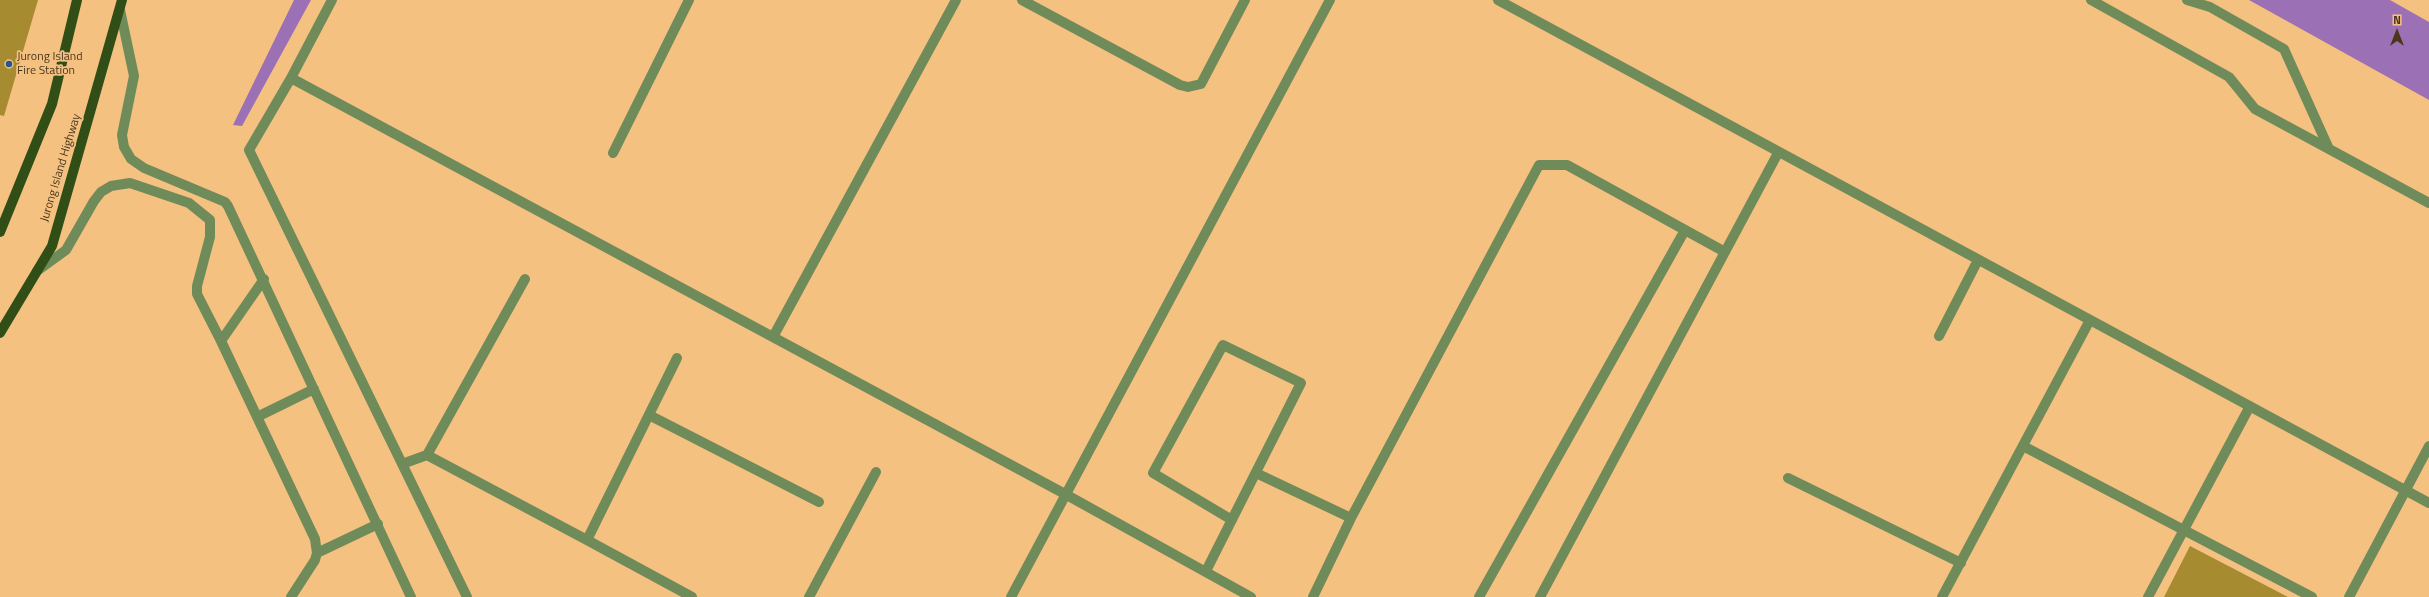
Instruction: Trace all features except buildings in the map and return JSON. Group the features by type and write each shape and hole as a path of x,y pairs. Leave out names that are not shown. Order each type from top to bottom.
{"main road":[{"path":"0,232 3,221 52,104 77,0"},
{"name":"Jurong Island Highway","path":"0,333 52,246 121,5"}],"lane":[{"path":"332,0 291,78 248,150 467,597"},
{"path":"613,153 688,0"},
{"path":"773,337 956,0"},
{"path":"1022,0 1180,85 1188,87 1201,84 1245,0"},
{"path":"1011,597 1330,0"},
{"path":"1498,0 1778,153 2429,503"},
{"path":"2091,0 2229,77 2255,109 2429,203"},
{"path":"2187,0 2210,7 2284,49 2329,149"},
{"path":"121,5 134,76 122,135 124,147 131,159 144,168 225,202 264,279 412,597"},
{"path":"291,78 1066,494 1251,597"},
{"path":"1540,597 1778,153"},
{"path":"1313,597 1351,518 1539,165 1567,165 1725,252"},
{"path":"37,271 66,250 94,201 101,192 111,186 130,183 190,203 210,220 211,225 197,294 221,341 315,539 317,553 315,560 291,597"},
{"path":"1479,597 1685,230"},
{"path":"1939,336 1978,260"},
{"path":"221,341 264,279"},
{"path":"402,464 427,455 525,279"},
{"path":"1942,597 2090,320"},
{"path":"1206,572 1301,383 1223,345 1153,473 1232,520"},
{"path":"587,540 677,358"},
{"path":"257,417 314,389"},
{"path":"2148,597 2250,406"},
{"path":"649,415 820,502"},
{"path":"2023,446 2312,597"},
{"path":"2349,597 2429,446"},
{"path":"427,455 692,597"},
{"path":"809,597 876,472"},
{"path":"1256,473 1351,518"},
{"path":"1788,478 1961,563"},
{"path":"317,553 378,524"}],"shaded area":[{"path":"294,0 311,0 242,126 233,125"},
{"path":"2249,0 2390,0 2429,22 2429,100"}],"place":[{"name":"Jurong Island Fire Station","path":"9,64"}]}
